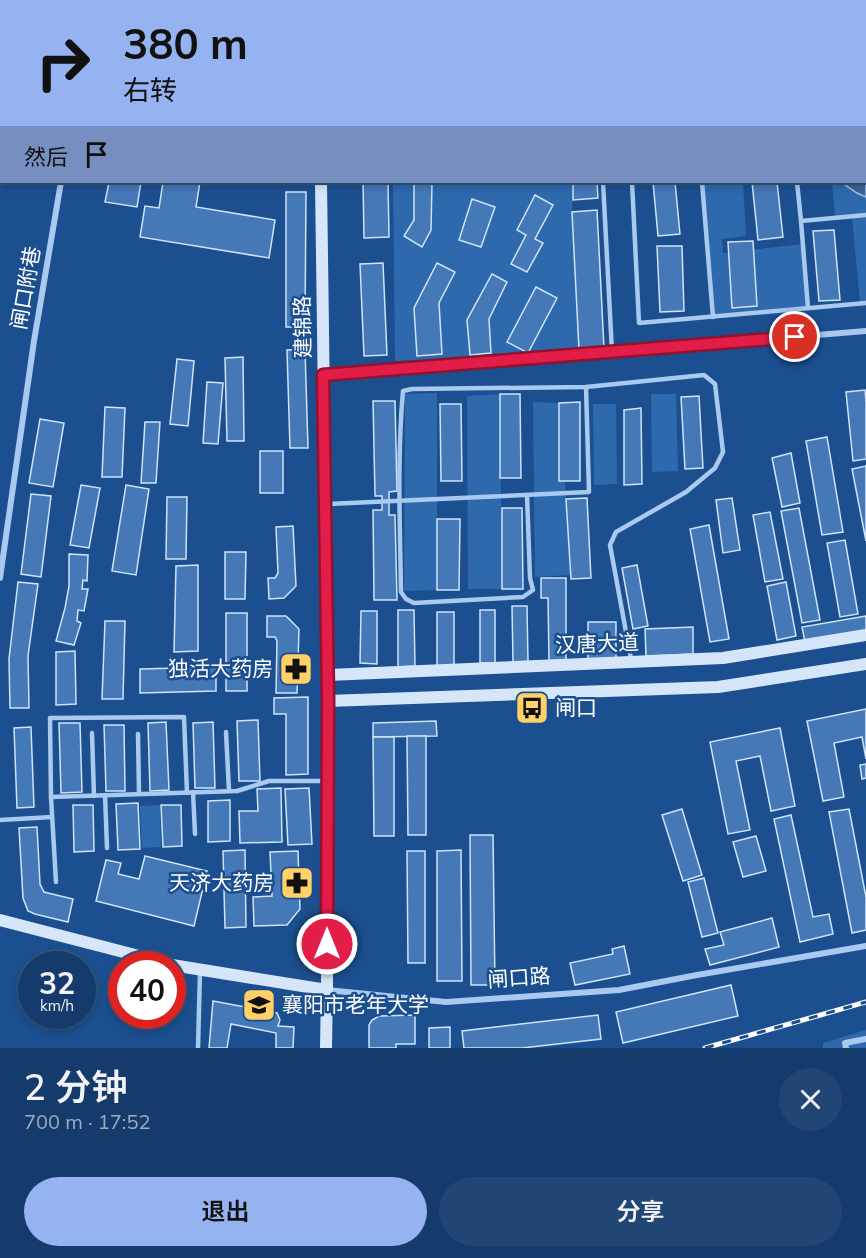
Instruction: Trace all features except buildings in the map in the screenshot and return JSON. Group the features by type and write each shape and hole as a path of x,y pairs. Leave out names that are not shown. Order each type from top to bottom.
{"street":[{"name":"闸口附巷","path":"0,578 34,341 61,183"},
{"name":"建锦路","path":"321,183 328,675 326,1048"},
{"path":"323,375 866,331"},
{"name":"汉唐大道","path":"328,675 723,658 866,635"},
{"path":"328,701 718,687 866,664"},
{"name":"闸口路","path":"0,920 118,951"},
{"name":"闸口路","path":"186,967 327,990 446,1002 619,990 866,946"},
{"path":"846,1048 845,1043 866,1039"}],"lane":[{"path":"603,183 612,352"},
{"path":"632,183 639,323 866,303"},
{"path":"702,183 713,316"},
{"path":"797,183 808,308"},
{"path":"801,221 866,215"},
{"path":"527,495 532,590 523,597 414,603 406,599 401,592 399,501 403,391 412,389 586,387 704,375 716,384 723,452 715,468 687,492 616,532 610,545 632,662"},
{"path":"325,504 589,492 586,387"},
{"path":"56,882 51,797 50,718 184,717 195,834"},
{"path":"226,732 229,791"},
{"path":"92,733 94,796"},
{"path":"138,734 140,794"},
{"path":"51,797 237,791 269,782 328,781"},
{"path":"105,795 107,848"},
{"path":"0,820 52,818"},
{"path":"198,1048 200,969"}],"shaded area":[{"path":"393,183 573,183 572,212 579,350 395,361"},
{"path":"702,183 743,183 746,236 722,239 723,253 803,244 808,308 713,317"},
{"path":"832,183 842,183 866,197 866,303 860,303 852,217 835,218"},
{"path":"842,183 866,183 866,197"},
{"path":"437,393 437,590 404,591 405,394"},
{"path":"500,394 502,589 468,589 467,396"},
{"path":"651,394 676,394 678,471 652,472"},
{"path":"533,402 559,403 559,480 565,481 570,575 535,577"},
{"path":"593,404 616,404 617,484 594,485"},
{"path":"160,805 161,847 142,848 140,806"},
{"path":"866,1030 866,1048 823,1048 823,1043"}],"railway":[{"path":"705,1048 866,1002"}],"place":[{"name":"独活大药房","path":"296,669"},
{"name":"闸口","path":"532,708"},
{"name":"天济大药房","path":"297,883"},
{"name":"襄阳市老年大学","path":"259,1005"}],"route":[{"path":"327,944 328,701 323,375 795,337"}]}
